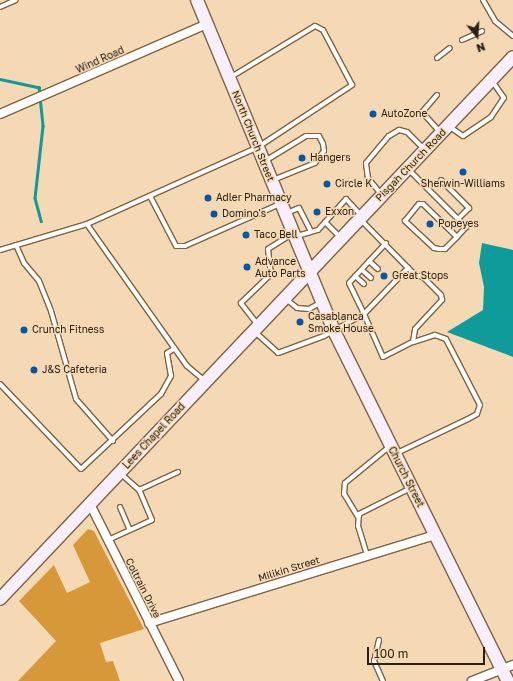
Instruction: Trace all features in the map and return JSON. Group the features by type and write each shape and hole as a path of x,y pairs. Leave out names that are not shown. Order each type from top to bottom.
{"main road":[{"name":"North Church Street","path":"197,0 308,272"},
{"name":"Pisgah Church Road","path":"308,272 513,57"},
{"name":"Lees Chapel Road","path":"0,599 308,272"},
{"name":"Church Street","path":"308,272 334,331 393,450 435,534 508,672"}],"street":[{"name":"Wind Road","path":"0,114 207,24"},
{"name":"Coltrain Drive","path":"90,504 179,681"},
{"name":"Milikin Street","path":"149,623 435,534"},
{"path":"472,681 508,672"}],"lane":[{"path":"0,7 16,0"},
{"path":"483,0 495,21 513,36"},
{"path":"0,250 87,224 258,147 348,90 352,80 323,30 315,26 230,78"},
{"path":"462,40 482,31"},
{"path":"438,58 450,48"},
{"path":"437,95 422,112 445,129 463,136 491,117 504,98 502,91 491,80"},
{"path":"382,194 368,178 366,163 389,136 399,130 408,132 425,150"},
{"path":"263,161 306,136 319,136 323,144 324,151 315,162 271,180"},
{"path":"408,168 460,217 466,227 457,237 445,249 434,248 406,218 418,204 424,204 457,237"},
{"path":"441,180 469,208 460,217"},
{"path":"150,196 176,246 185,246 282,209 300,208 310,230"},
{"path":"408,268 392,282 364,314 334,331 278,353 256,328 241,303 271,274 268,249 293,235 310,230 318,230 346,199 408,268 415,275 423,277 442,300 415,329 413,342"},
{"path":"325,222 341,238"},
{"path":"87,224 174,349 205,382"},
{"path":"367,556 358,517 344,494 345,483 393,450 477,414 480,405 446,339 436,336 413,342 383,357 349,283 386,243"},
{"path":"16,245 24,264 39,280 51,311 76,399 113,441"},
{"path":"369,261 378,269"},
{"path":"362,270 371,278"},
{"path":"355,276 364,284"},
{"path":"284,297 297,308 309,309 321,302"},
{"path":"0,384 82,469 161,394 171,376 167,353 174,349"},
{"path":"108,540 152,520 139,490 119,472"},
{"path":"139,490 178,472"},
{"path":"358,517 412,488"},
{"path":"120,507 130,530"},
{"path":"379,640 374,661 383,681"}],"shaded area":[{"path":"88,529 94,531 144,629 100,643 106,662 113,661 120,681 18,681 56,641 19,601 54,565 67,593 90,582 73,545"}],"water":[{"path":"482,243 513,250 513,357 447,332 483,310 484,287 479,263"}],"waterway":[{"path":"0,79 39,87 43,126 35,198 41,221"}],"place":[{"name":"AutoZone","path":"373,114"},
{"name":"Hangers","path":"302,158"},
{"name":"Sherwin-Williams","path":"463,172"},
{"name":"Circle K","path":"327,184"},
{"name":"Adler Pharmacy","path":"208,198"},
{"name":"Exxon","path":"317,212"},
{"name":"Domino's","path":"214,214"},
{"name":"Popeyes","path":"430,224"},
{"name":"Taco Bell","path":"246,235"},
{"name":"Advance Auto Parts","path":"247,267"},
{"name":"Great Stops","path":"384,276"},
{"name":"Casablanca Smoke House","path":"300,322"},
{"name":"Crunch Fitness","path":"24,330"},
{"name":"J&S Cafeteria","path":"34,370"}]}
